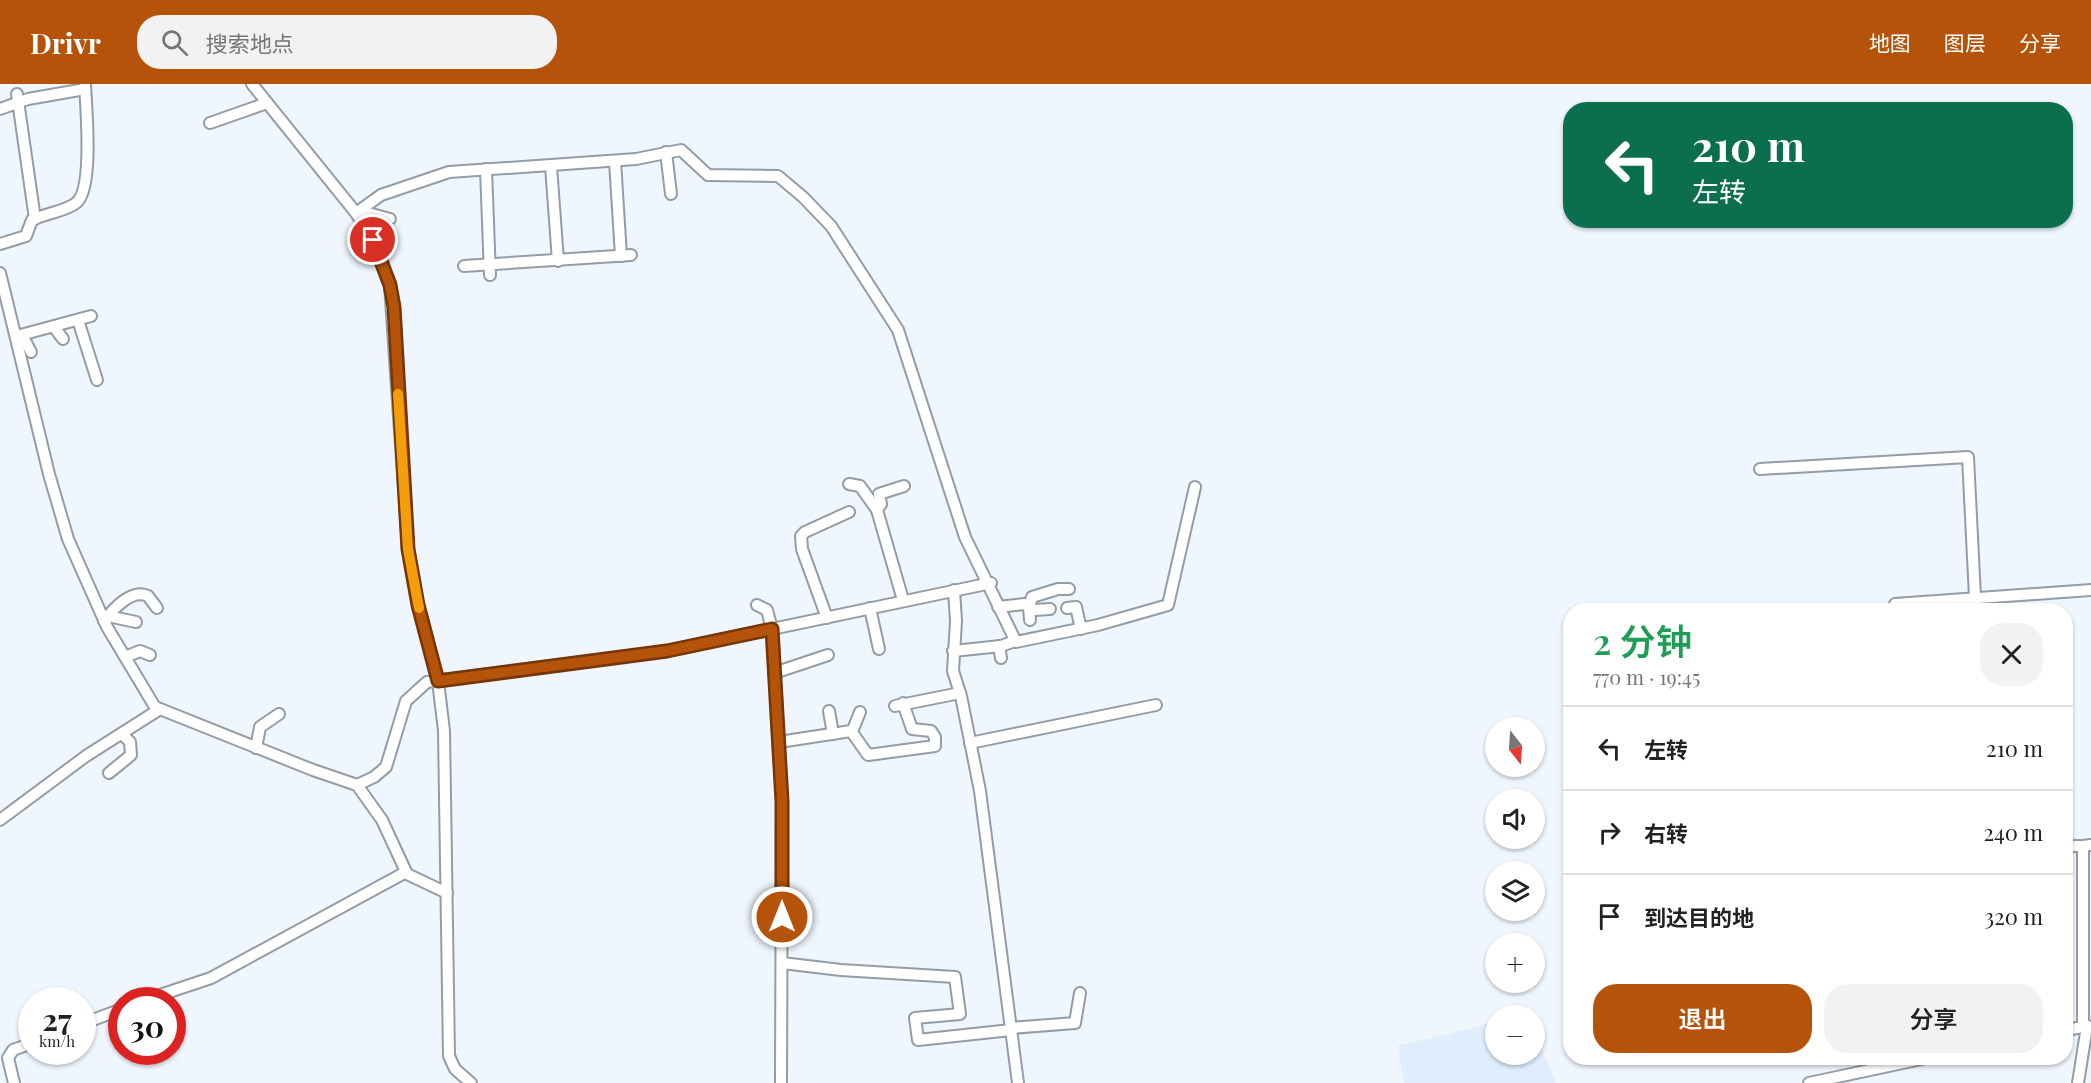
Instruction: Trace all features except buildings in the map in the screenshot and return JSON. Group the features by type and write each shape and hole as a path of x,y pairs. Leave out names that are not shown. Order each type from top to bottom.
{"street":[{"path":"252,84 357,215 373,240 390,285 408,549 418,605 438,681 445,752 450,1056 455,1069 471,1083"},
{"path":"0,110 17,98 85,86 86,182 80,199 66,208 35,219"},
{"path":"0,244 26,236 35,219 17,98"},
{"path":"210,123 267,104"},
{"path":"357,215 381,195 449,172 615,161 681,150 687,152 711,176 778,176 803,197 831,226 898,330 959,521 1015,641"},
{"path":"666,152 671,194"},
{"path":"464,266 490,270 558,261 626,256 615,161"},
{"path":"550,166 558,261"},
{"path":"486,169 490,270"},
{"path":"357,215 368,213 390,219"},
{"path":"0,273 20,336 31,352"},
{"path":"92,316 20,336 16,344 68,539 125,657 155,707 256,748 357,785 382,820 406,872 447,893"},
{"path":"78,320 97,380"},
{"path":"54,327 63,339"},
{"path":"1760,469 1968,457 1976,597"},
{"path":"849,484 860,486 877,510 903,600"},
{"path":"877,510 881,504 879,494 904,486"},
{"path":"953,651 1021,642 1081,629 1168,605 1194,487"},
{"path":"827,618 802,549 801,536 849,512"},
{"path":"357,785 374,777 386,767 406,701 427,682 667,651 903,600 990,584"},
{"path":"1030,620 1029,607 1035,595 1058,589 1069,589"},
{"path":"954,590 956,621 952,671 960,693 980,791 1018,1083"},
{"path":"1907,603 2091,590"},
{"path":"106,619 118,605 136,595 148,596 158,608"},
{"path":"998,607 1024,604 1039,610 1050,609"},
{"path":"757,605 768,610 772,629 779,742 782,801 782,1083"},
{"path":"1067,608 1076,607 1081,629"},
{"path":"870,608 879,649"},
{"path":"106,619 136,622"},
{"path":"999,646 1001,658"},
{"path":"125,657 140,651 150,655"},
{"path":"774,673 828,655"},
{"path":"852,732 868,755 935,747 935,737 931,731 912,729 899,704 960,693"},
{"path":"970,743 1156,705"},
{"path":"0,820 80,760 123,735 160,709"},
{"path":"829,711 833,734"},
{"path":"852,732 860,712"},
{"path":"256,748 260,727 279,714"},
{"path":"779,742 852,732"},
{"path":"109,772 131,755 130,742 123,735"},
{"path":"2078,1083 2087,1026 2087,845"},
{"path":"184,987 211,978 406,872"},
{"path":"782,963 841,970 955,977 964,1036"},
{"path":"960,1014 915,1018 916,1037 924,1042 1011,1029 1075,1023 1080,993"},
{"path":"14,1083 8,1058 13,1050 18,1048"},
{"path":"1809,1083 1893,1065"}],"shaded area":[{"path":"1485,1024 1485,1065 1545,1065 1545,1057 1556,1083 1404,1083 1398,1046"}],"slow traffic":[{"path":"398,394 408,549 419,608"}],"route":[{"path":"373,240 384,265 394,307 408,549 418,605 438,681 667,651 772,629 782,801 782,917"}]}
